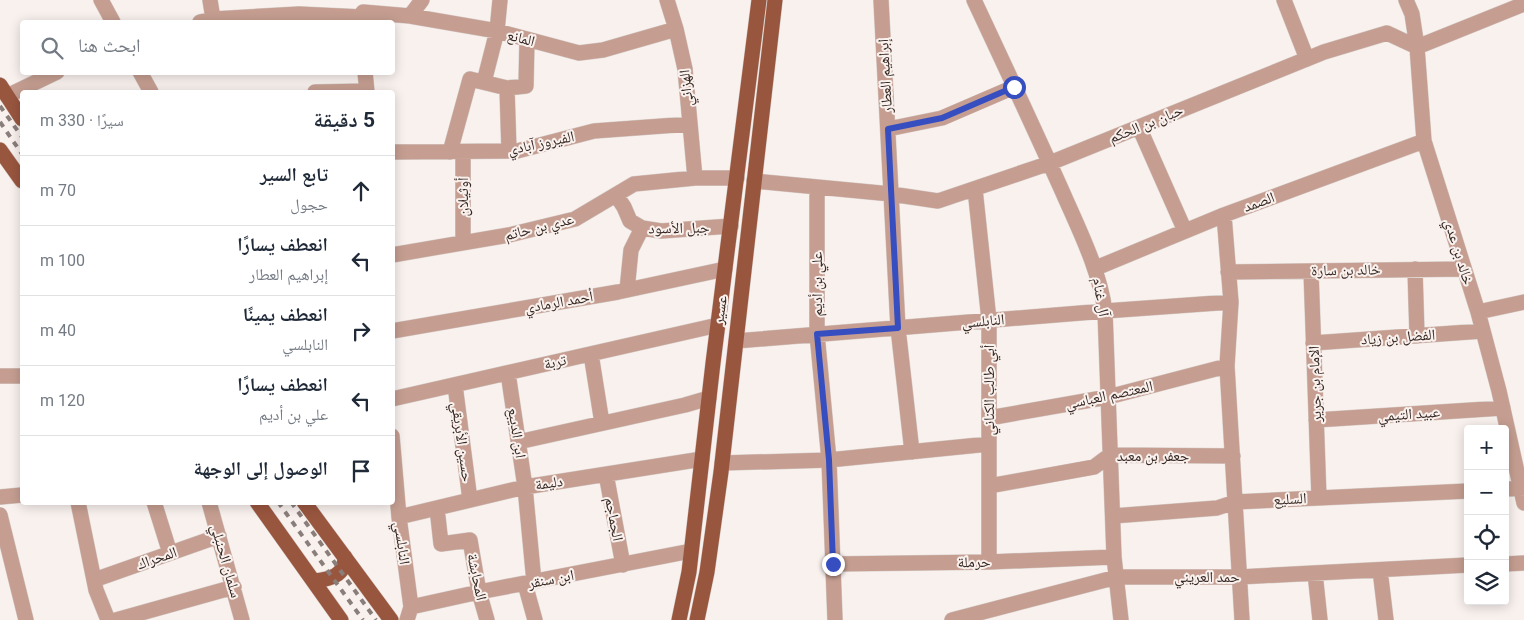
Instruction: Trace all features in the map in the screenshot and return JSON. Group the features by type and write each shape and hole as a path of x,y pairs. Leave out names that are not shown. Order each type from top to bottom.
{"main road":[{"name":"عسير","path":"678,620 691,551 759,0"},
{"name":"عسير","path":"697,620 707,572 722,463 775,0"},
{"path":"4,91 20,116"},
{"path":"0,150 20,177"},
{"path":"259,505 341,620"},
{"path":"306,505 391,620"},
{"path":"314,581 332,577 339,573 344,567 345,557"}],"street":[{"path":"101,0 112,20"},
{"path":"207,20 210,0"},
{"path":"410,16 422,0"},
{"path":"500,0 497,31 484,82 507,88 526,86 526,39"},
{"name":"الهزاني","path":"667,0 676,29 684,70 696,178"},
{"name":"إبراهيم العطار","path":"881,0 898,328 912,452"},
{"name":"آل غنام","path":"974,0 1050,163 1096,268 1102,289 1105,311 1114,557 1121,620"},
{"path":"1284,0 1307,59"},
{"name":"خالد بن عدي","path":"1406,0 1412,14 1417,47 1424,141 1478,312 1523,493"},
{"path":"1417,47 1524,4"},
{"name":"المانع","path":"220,20 299,14 361,13 410,16 497,31 578,53 603,50 676,29"},
{"name":"حبان بن الحكم","path":"754,181 891,194 938,201 1050,163 1324,52 1387,33 1417,47"},
{"path":"4,91 49,75"},
{"path":"142,75 150,90"},
{"path":"365,75 367,90"},
{"name":"أوثيلان","path":"463,243 457,152 470,79 484,82"},
{"path":"888,129 942,118 1014,87"},
{"path":"507,88 509,151"},
{"name":"الفيروز آبادي","path":"395,152 516,151 594,131 690,124"},
{"path":"1139,127 1185,231"},
{"name":"الصمد","path":"1096,268 1224,215 1424,141"},
{"name":"عدي بن حاتم","path":"395,254 509,236 575,220 634,184 696,178 737,178"},
{"name":"علي بن أديم","path":"818,187 817,334 829,460 835,620"},
{"name":"أبي طالب الكناني","path":"974,189 989,320 989,562"},
{"name":"جبل الأسود","path":"616,195 630,221 642,228 661,231 731,226"},
{"path":"1224,215 1231,302 1227,366 1242,620"},
{"path":"627,290 631,250 642,228"},
{"name":"أحمد الرمادي","path":"395,330 627,290 725,269"},
{"path":"1415,269 1417,336"},
{"name":"خالد بن سارة","path":"1228,272 1464,269"},
{"name":"الإمام بن جرير","path":"1311,271 1319,498"},
{"name":"النابلسي","path":"736,341 1231,302"},
{"path":"1478,312 1524,302"},
{"name":"تربة","path":"395,398 718,325"},
{"name":"الفضل بن زياد","path":"1313,343 1483,331"},
{"path":"591,354 602,423"},
{"name":"المعتصم العباسي","path":"989,418 1108,397 1227,366"},
{"name":"ابن الديبع","path":"508,373 525,487 530,583 535,620"},
{"path":"0,376 20,376"},
{"name":"حسين الأبريقي","path":"454,385 470,500"},
{"path":"518,442 709,398"},
{"name":"عبيد التيمي","path":"1316,420 1503,408"},
{"path":"722,463 829,460 989,444"},
{"name":"جعفر بن معبد","path":"989,486 1094,468 1110,455 1232,456"},
{"name":"دليمة","path":"399,518 525,487 702,459"},
{"name":"النابلسي","path":"395,471 409,613"},
{"name":"الجماجم","path":"606,474 623,564"},
{"path":"1509,490 1523,493"},
{"name":"السليع","path":"1113,516 1216,508 1235,502 1464,491"},
{"path":"0,496 20,495"},
{"path":"79,505 96,590 108,620"},
{"path":"155,505 170,553"},
{"name":"سلمان الحنبلي","path":"210,505 242,620"},
{"name":"المحابشة","path":"437,508 440,544 470,540 479,592 487,620"},
{"path":"0,515 26,620"},
{"name":"المحراك","path":"94,580 220,536"},
{"name":"ابن سنقر","path":"409,613 479,592 691,551"},
{"name":"حرملة","path":"833,564 989,562 1114,557"},
{"path":"1509,564 1524,563"},
{"name":"حمد العريني","path":"952,620 1000,614 1117,576 1239,577 1464,566"},
{"path":"1380,570 1386,620"},
{"path":"1315,573 1320,620"},
{"path":"116,620 163,614 234,587"}],"railway":[{"path":"0,106 20,134"},
{"path":"0,122 20,151"},
{"path":"280,505 363,620"},
{"path":"293,505 376,620"}],"route":[{"path":"833,564 829,460 817,334 898,328 888,129 942,118 1014,87"}]}
